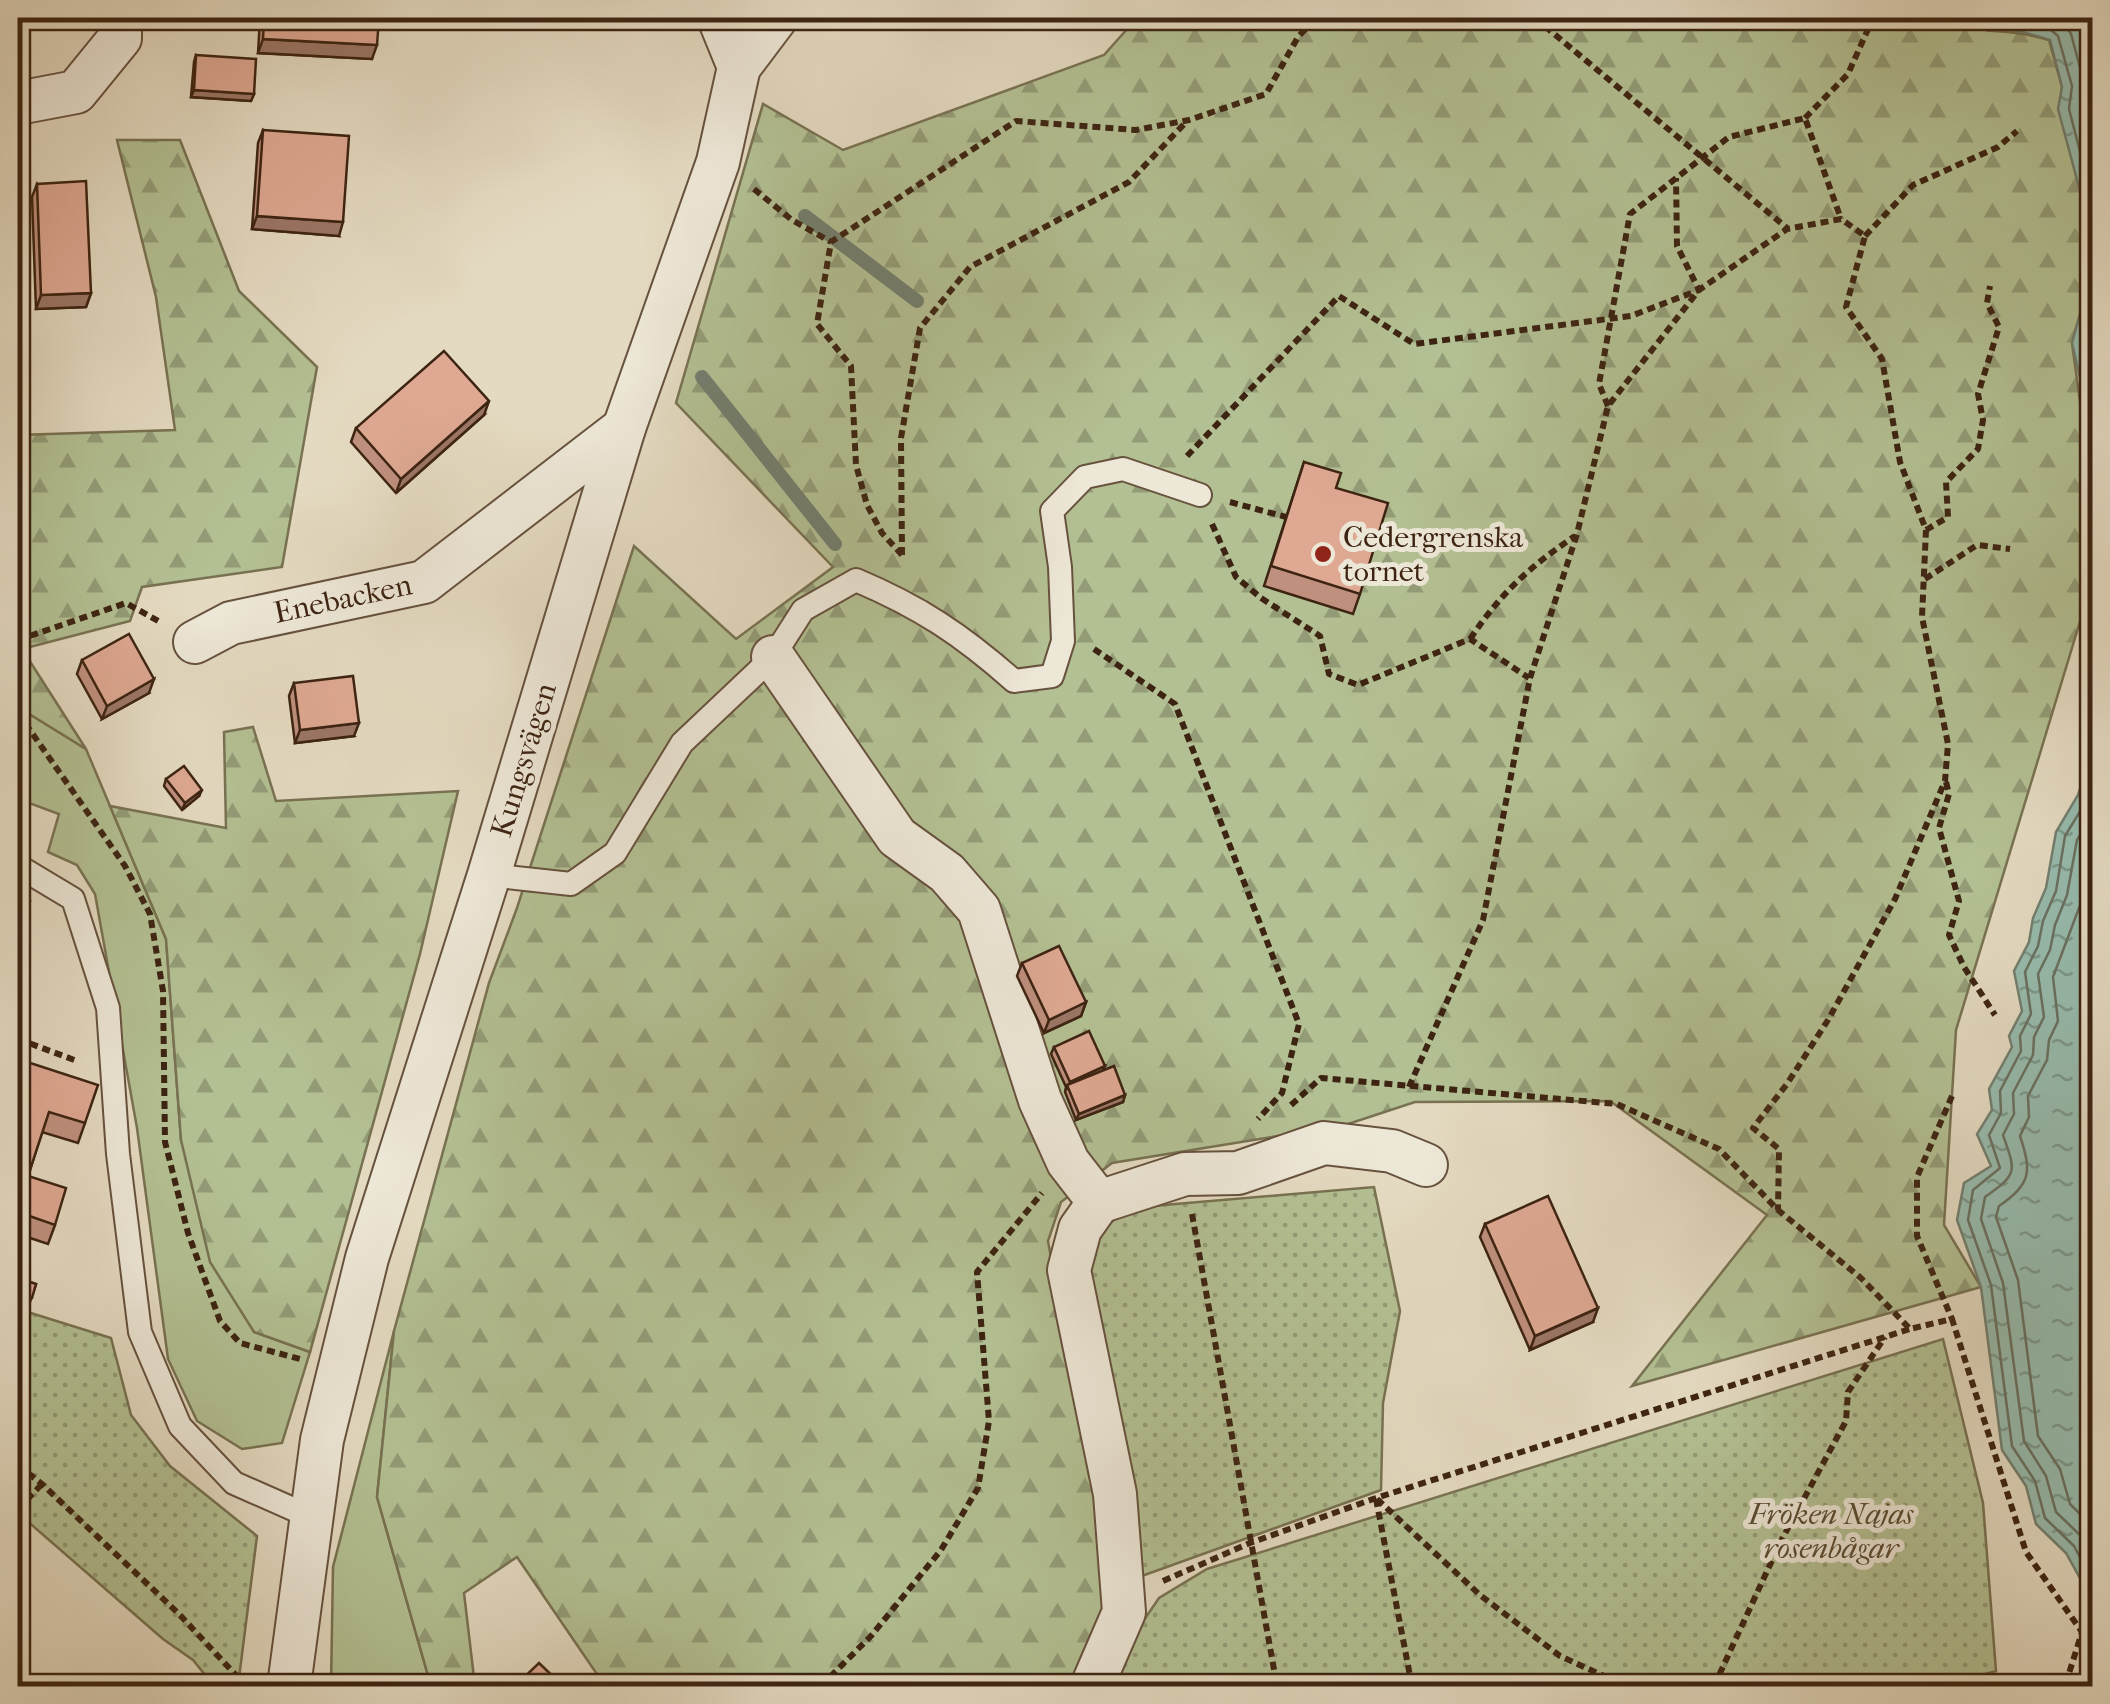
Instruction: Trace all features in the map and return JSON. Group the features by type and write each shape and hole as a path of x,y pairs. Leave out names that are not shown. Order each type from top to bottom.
{"street":[{"path":"18,103 76,92 120,38 120,18"},
{"path":"719,18 740,67"},
{"name":"Kungsvägen","path":"289,1686 322,1440 367,1258 489,875 624,428 718,162 740,67 776,18"},
{"name":"Enebacken","path":"195,642 231,623 424,582 624,428"},
{"path":"773,656 898,838 947,873 979,910 1040,1100 1068,1162 1099,1202"},
{"path":"1092,1686 1124,1612 1115,1494 1069,1270 1080,1229 1099,1202 1185,1174 1238,1173 1324,1142 1392,1151 1426,1164"}],"lane":[{"path":"489,875 571,884 615,853 682,743 773,656 803,610 856,580 902,599 962,636 1014,680 1052,676 1063,642 1063,628 1052,511 1086,477 1122,469 1200,495"},
{"path":"18,866 73,899 108,1008 111,1073 140,1332 180,1426 234,1483 312,1517"}],"path":[{"path":"902,555 882,534 867,505 856,464 851,366 817,324 831,242 1016,121 1136,130 1188,120 1266,94 1298,38 1316,18"},
{"path":"1534,18 1787,228"},
{"path":"1608,406 1599,384 1630,214 1728,137 1805,118 1848,74 1873,18"},
{"path":"1805,118 1841,219 1866,236"},
{"path":"902,599 901,438 920,328 970,267 1129,182 1188,120"},
{"path":"1995,1015 1948,935 1959,901 1939,828 1949,794 1948,744 1922,617 1926,530 1900,462 1882,359 1846,307 1866,236 1913,185 1998,147 2017,131"},
{"path":"1676,178 1677,246 1699,290"},
{"path":"748,184 792,220 831,242"},
{"path":"1162,482 1339,296 1414,344 1631,316 1699,290 1787,228 1841,219"},
{"path":"1926,530 1948,517 1946,482 1978,449 1983,420 1978,394 1999,327 1987,304 1990,286"},
{"path":"1699,290 1608,406 1577,534 1530,678 1483,920 1409,1087 1617,1104 1719,1149 1778,1210 1861,1278 1910,1329"},
{"path":"1200,495 1236,577 1320,636 1329,674 1358,685 1470,639 1528,568 1577,534"},
{"path":"1245,506 1286,517"},
{"path":"1924,580 1977,545 2010,548"},
{"path":"18,640 126,603 195,642"},
{"path":"1063,628 1175,704 1298,1024 1282,1093 1257,1120"},
{"path":"1470,639 1530,678"},
{"path":"18,713 126,866 150,914 163,991 165,1142 188,1233 220,1321 240,1343 340,1369"},
{"path":"1778,1210 1779,1149 1753,1128 1828,1020 1896,900 1946,781"},
{"path":"18,1039 111,1073"},
{"path":"1952,1096 1917,1178 1916,1236 1952,1319 2026,1552 2082,1632 2066,1686"},
{"path":"821,1686 871,1636 941,1550 978,1488 989,1421 977,1272 1068,1162"},
{"path":"1185,1174 1277,1686"},
{"path":"1124,1612 1148,1588 1250,1543 1376,1498 1952,1319"},
{"path":"1714,1686 1781,1541 1846,1421 1848,1392 1884,1337"},
{"path":"18,1466 178,1613 246,1686"},
{"path":"18,1509 42,1484"},
{"path":"1376,1498 1412,1686"},
{"path":"1376,1498 1480,1596 1560,1656 1626,1686"},
{"path":"1372,1686 1410,1676"}],"green space":[{"path":"1137,18 1964,18 1970,28 2049,40 2062,87 2059,109 2083,202 2091,274 2072,343 2092,489 2092,582 1956,1030 1944,1225 1981,1287 1632,1386 1767,1215 1610,1101 1415,1102 1345,1125 1112,1163 1061,1202 1048,1241 1106,1559 1102,1621 1077,1686 605,1686 517,1557 464,1593 475,1686 431,1686 377,1497 394,1331 489,983 634,546 736,639 833,567 676,403 763,104 843,150 1104,55"},
{"path":"117,140 180,140 239,291 317,367 282,567 142,587 130,621 22,649 86,749 18,707 18,435 175,430 156,297"},
{"path":"18,707 86,749 166,939 181,1140 254,1332 310,1352 282,1443 242,1449 197,1421 168,1359 137,1128 95,894 77,865 48,852 59,814 18,799"},
{"path":"253,727 276,801 458,791 420,954 310,1352 254,1332 210,1262 181,1140 166,939 110,806 226,828 224,732"},
{"path":"1374,1187 1400,1311 1383,1403 1381,1490 1139,1577 1085,1280 1102,1229 1129,1208"},
{"path":"18,1309 111,1338 131,1415 170,1466 257,1536 238,1686 214,1686 193,1660 163,1639 18,1513"},
{"path":"394,1331 377,1497 431,1686 331,1686 333,1567"},
{"name":"Fröken Najas rosenbågar","path":"1943,1339 1983,1503 1996,1671 1942,1686 1106,1686 1118,1658 1159,1598 1207,1569"}],"water":[{"path":"1973,18 2092,18 2092,430 2072,343 2091,274 2083,202 2058,109 2062,87 2050,40 2017,31 1987,29"},
{"path":"2092,753 2092,1600 2066,1553 2036,1524 2026,1486 2002,1450 1981,1287 1957,1220 1964,1183 1991,1166 1977,1134 1992,1110 1989,1089 2012,1047 2009,1036 2022,1011 2014,971 2029,942 2033,918 2046,888 2056,832 2078,795"}],"building":[{"path":"264,18 379,18 377,45 263,39"},
{"path":"196,55 256,59 254,94 194,90"},
{"path":"263,130 349,136 343,222 257,216"},
{"path":"86,181 91,293 41,295 37,184"},
{"path":"444,351 489,401 401,479 356,428"},
{"name":"Cedergrenska tornet","path":"1304,462 1341,473 1336,488 1388,503 1360,594 1271,566"},
{"path":"129,634 154,679 107,706 82,660"},
{"path":"353,676 359,723 300,730 294,683"},
{"path":"184,766 202,790 185,803 166,779"},
{"path":"18,897 30,901 21,929 18,928"},
{"path":"1059,946 1086,1002 1049,1020 1022,963"},
{"path":"1089,1031 1105,1066 1070,1082 1054,1047"},
{"path":"18,1059 98,1085 85,1123 49,1112 28,1176 66,1188 55,1225 18,1212"},
{"path":"1114,1066 1125,1095 1079,1114 1067,1085"},
{"path":"1548,1196 1598,1308 1535,1336 1485,1224"},
{"path":"18,1278 36,1284 32,1298 18,1294"},
{"path":"539,1663 563,1686 515,1686"}],"waterway":[{"path":"805,216 917,301"},
{"path":"702,377 835,544"}],"place":[{"name":"Cedergrenska tornet","path":"1323,554"}]}
